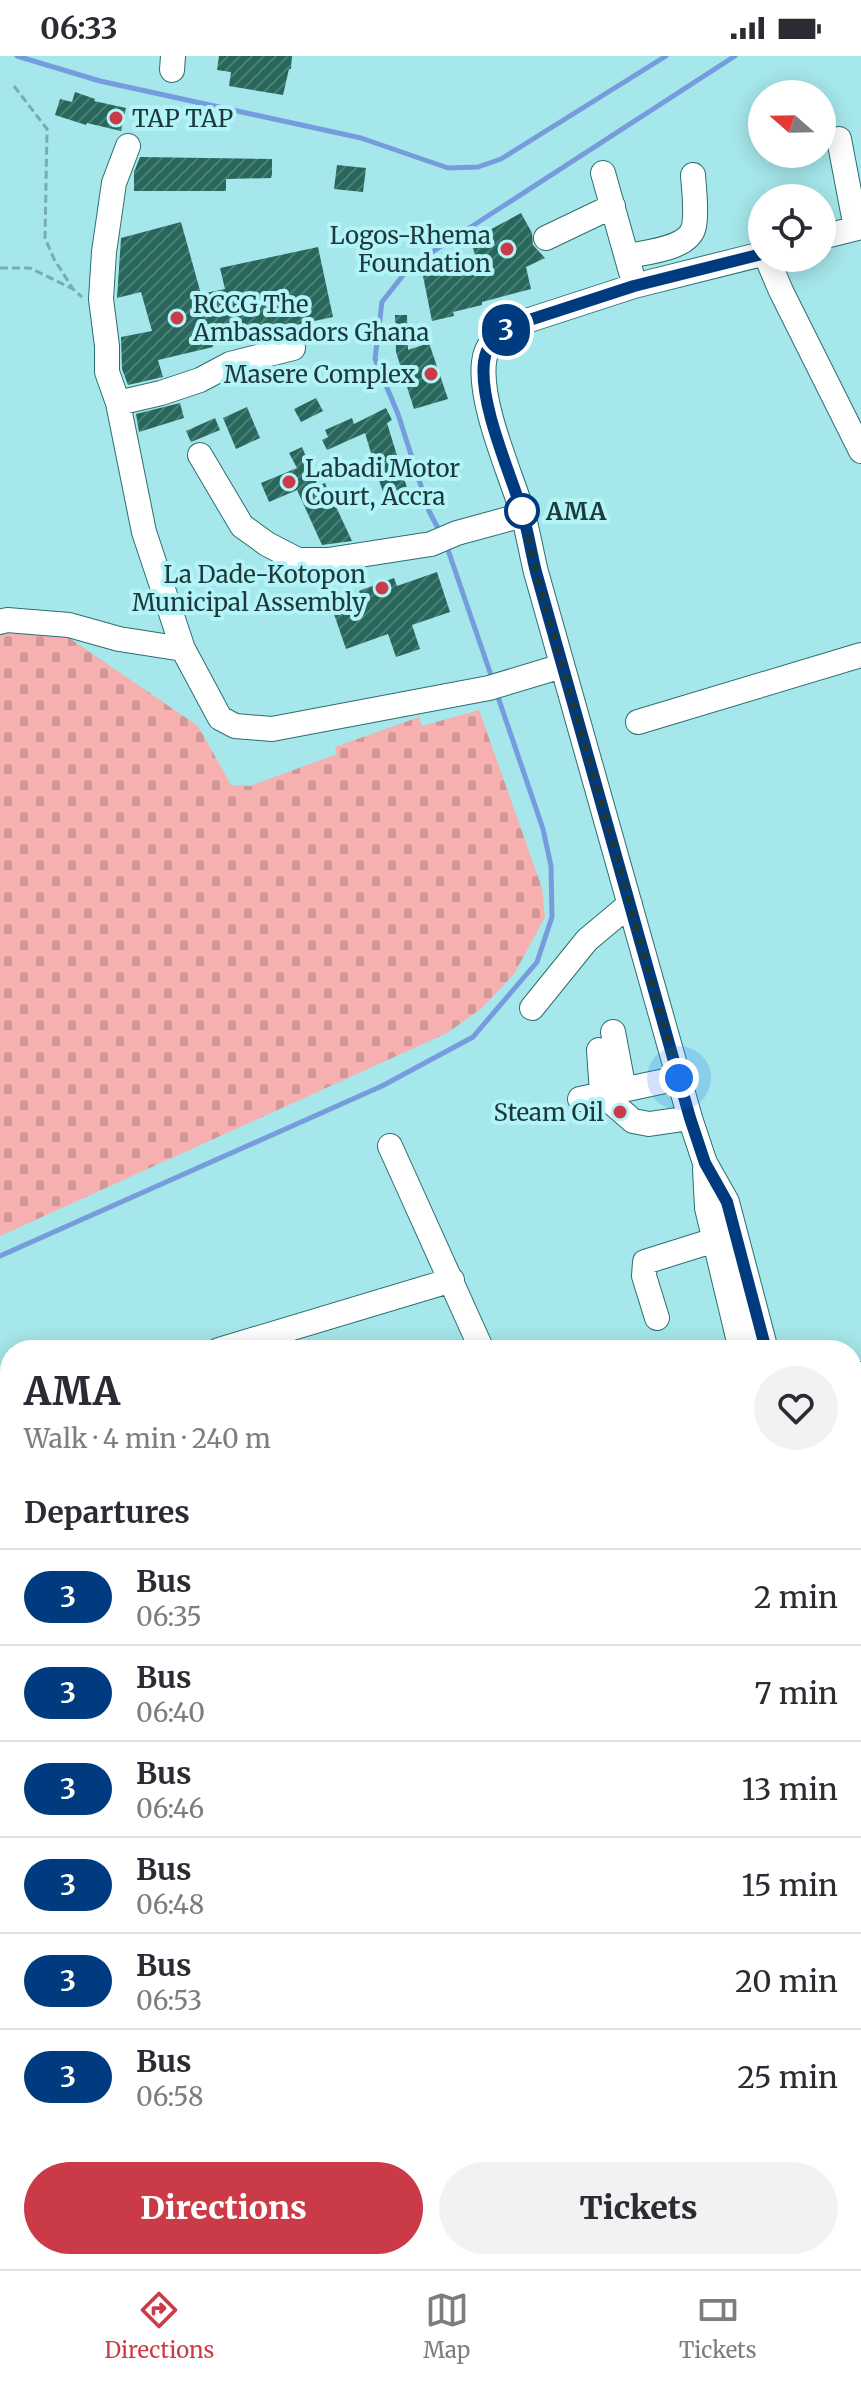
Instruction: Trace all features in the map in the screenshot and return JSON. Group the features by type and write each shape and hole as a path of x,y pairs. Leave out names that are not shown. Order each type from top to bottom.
{"street":[{"path":"836,233 859,227 839,139"},
{"path":"128,146 112,194 104,252 102,316 107,372 118,403 144,532 183,649 220,718 235,726 272,729 496,686 562,666"},
{"path":"603,173 634,286"},
{"path":"628,256 680,243 688,237 694,226 693,175"},
{"path":"546,238 613,206"},
{"path":"748,258 634,286 514,325 489,344 484,360 485,386 690,1118 705,1163 727,1202 763,1340"},
{"path":"773,272 861,451"},
{"path":"118,403 200,380 230,364 293,348"},
{"path":"200,455 242,526 267,544 298,560 328,560 431,544 457,533 523,515"},
{"path":"0,622 69,625 119,639 183,649"},
{"path":"638,722 861,655"},
{"path":"532,1008 587,940 630,904"},
{"path":"602,1094 606,1041"},
{"path":"602,1094 679,1078"},
{"path":"602,1094 633,1121 649,1124 690,1118"},
{"path":"390,1146 478,1340"},
{"path":"705,1163 707,1208 739,1340"},
{"path":"657,1318 644,1276 645,1262 715,1240"},
{"path":"252,1340 452,1280"}],"path":[{"path":"14,86 47,129 45,238 73,289 102,316"},
{"path":"0,268 30,268 73,289"}],"green space":[{"path":"56,629 198,726 231,785 250,786 337,754 335,747 419,717 422,726 479,710 542,888 545,917 514,974 482,1008 447,1033 0,1236 0,630"}],"building":[{"path":"219,56 292,56 283,95 229,86 231,72 217,70"},
{"path":"75,92 94,101 126,108 121,131 86,125 55,115 60,99 72,102"},
{"path":"140,157 272,159 272,174 271,178 226,179 226,191 134,191 134,172"},
{"path":"337,165 366,168 363,192 334,189"},
{"path":"521,213 532,233 533,245 545,258 526,267 531,289 482,302 482,305 453,312 454,316 432,321 422,271 476,259 471,240"},
{"path":"181,222 201,294 225,289 220,268 318,247 333,317 212,343 213,347 158,360 163,377 128,385 122,369 121,337 152,331 141,292 117,298 121,238"},
{"path":"395,315 407,315 408,350 429,343 448,399 414,409 396,352"},
{"path":"316,398 323,411 301,422 294,409"},
{"path":"180,403 184,418 139,432 136,414"},
{"path":"247,407 260,438 236,449 223,418"},
{"path":"386,408 392,420 387,423 407,488 384,495 378,477 374,478 370,464 374,463 365,433 327,450 322,440 328,437 325,430 352,418 354,424"},
{"path":"215,418 220,430 191,442 186,431"},
{"path":"302,447 318,486 325,483 352,541 322,545 297,490 269,502 261,483 297,468 289,453"},
{"path":"437,572 450,612 412,625 420,649 396,657 388,634 346,649 333,611 363,601 359,591 394,578 397,586"}],"waterway":[{"path":"17,56 100,81 361,138 448,168 478,167 501,159 666,56"},
{"path":"441,534 429,511 398,414 375,359 382,302 404,274 426,256 735,56"},
{"path":"447,547 493,681"},
{"path":"0,1256 382,1086 473,1037 537,962 552,917 551,866 543,829 497,694"}],"bus line":[{"name":"3","path":"748,258 634,286 514,325 489,344 484,360 490,409 523,515 536,572 679,1078 705,1163 727,1202 763,1340"}],"place":[{"name":"TAP TAP","path":"116,118"},
{"name":"Logos-Rhema Foundation","path":"507,249"},
{"name":"RCCG The Ambassadors Ghana","path":"177,318"},
{"name":"Masere Complex","path":"431,374"},
{"name":"Labadi Motor Court, Accra","path":"289,482"},
{"name":"AMA","path":"522,511"},
{"name":"La Dade-Kotopon Municipal Assembly","path":"382,588"},
{"name":"Steam Oil","path":"620,1112"}],"route":[{"path":"522,511 536,572 679,1078"}]}
